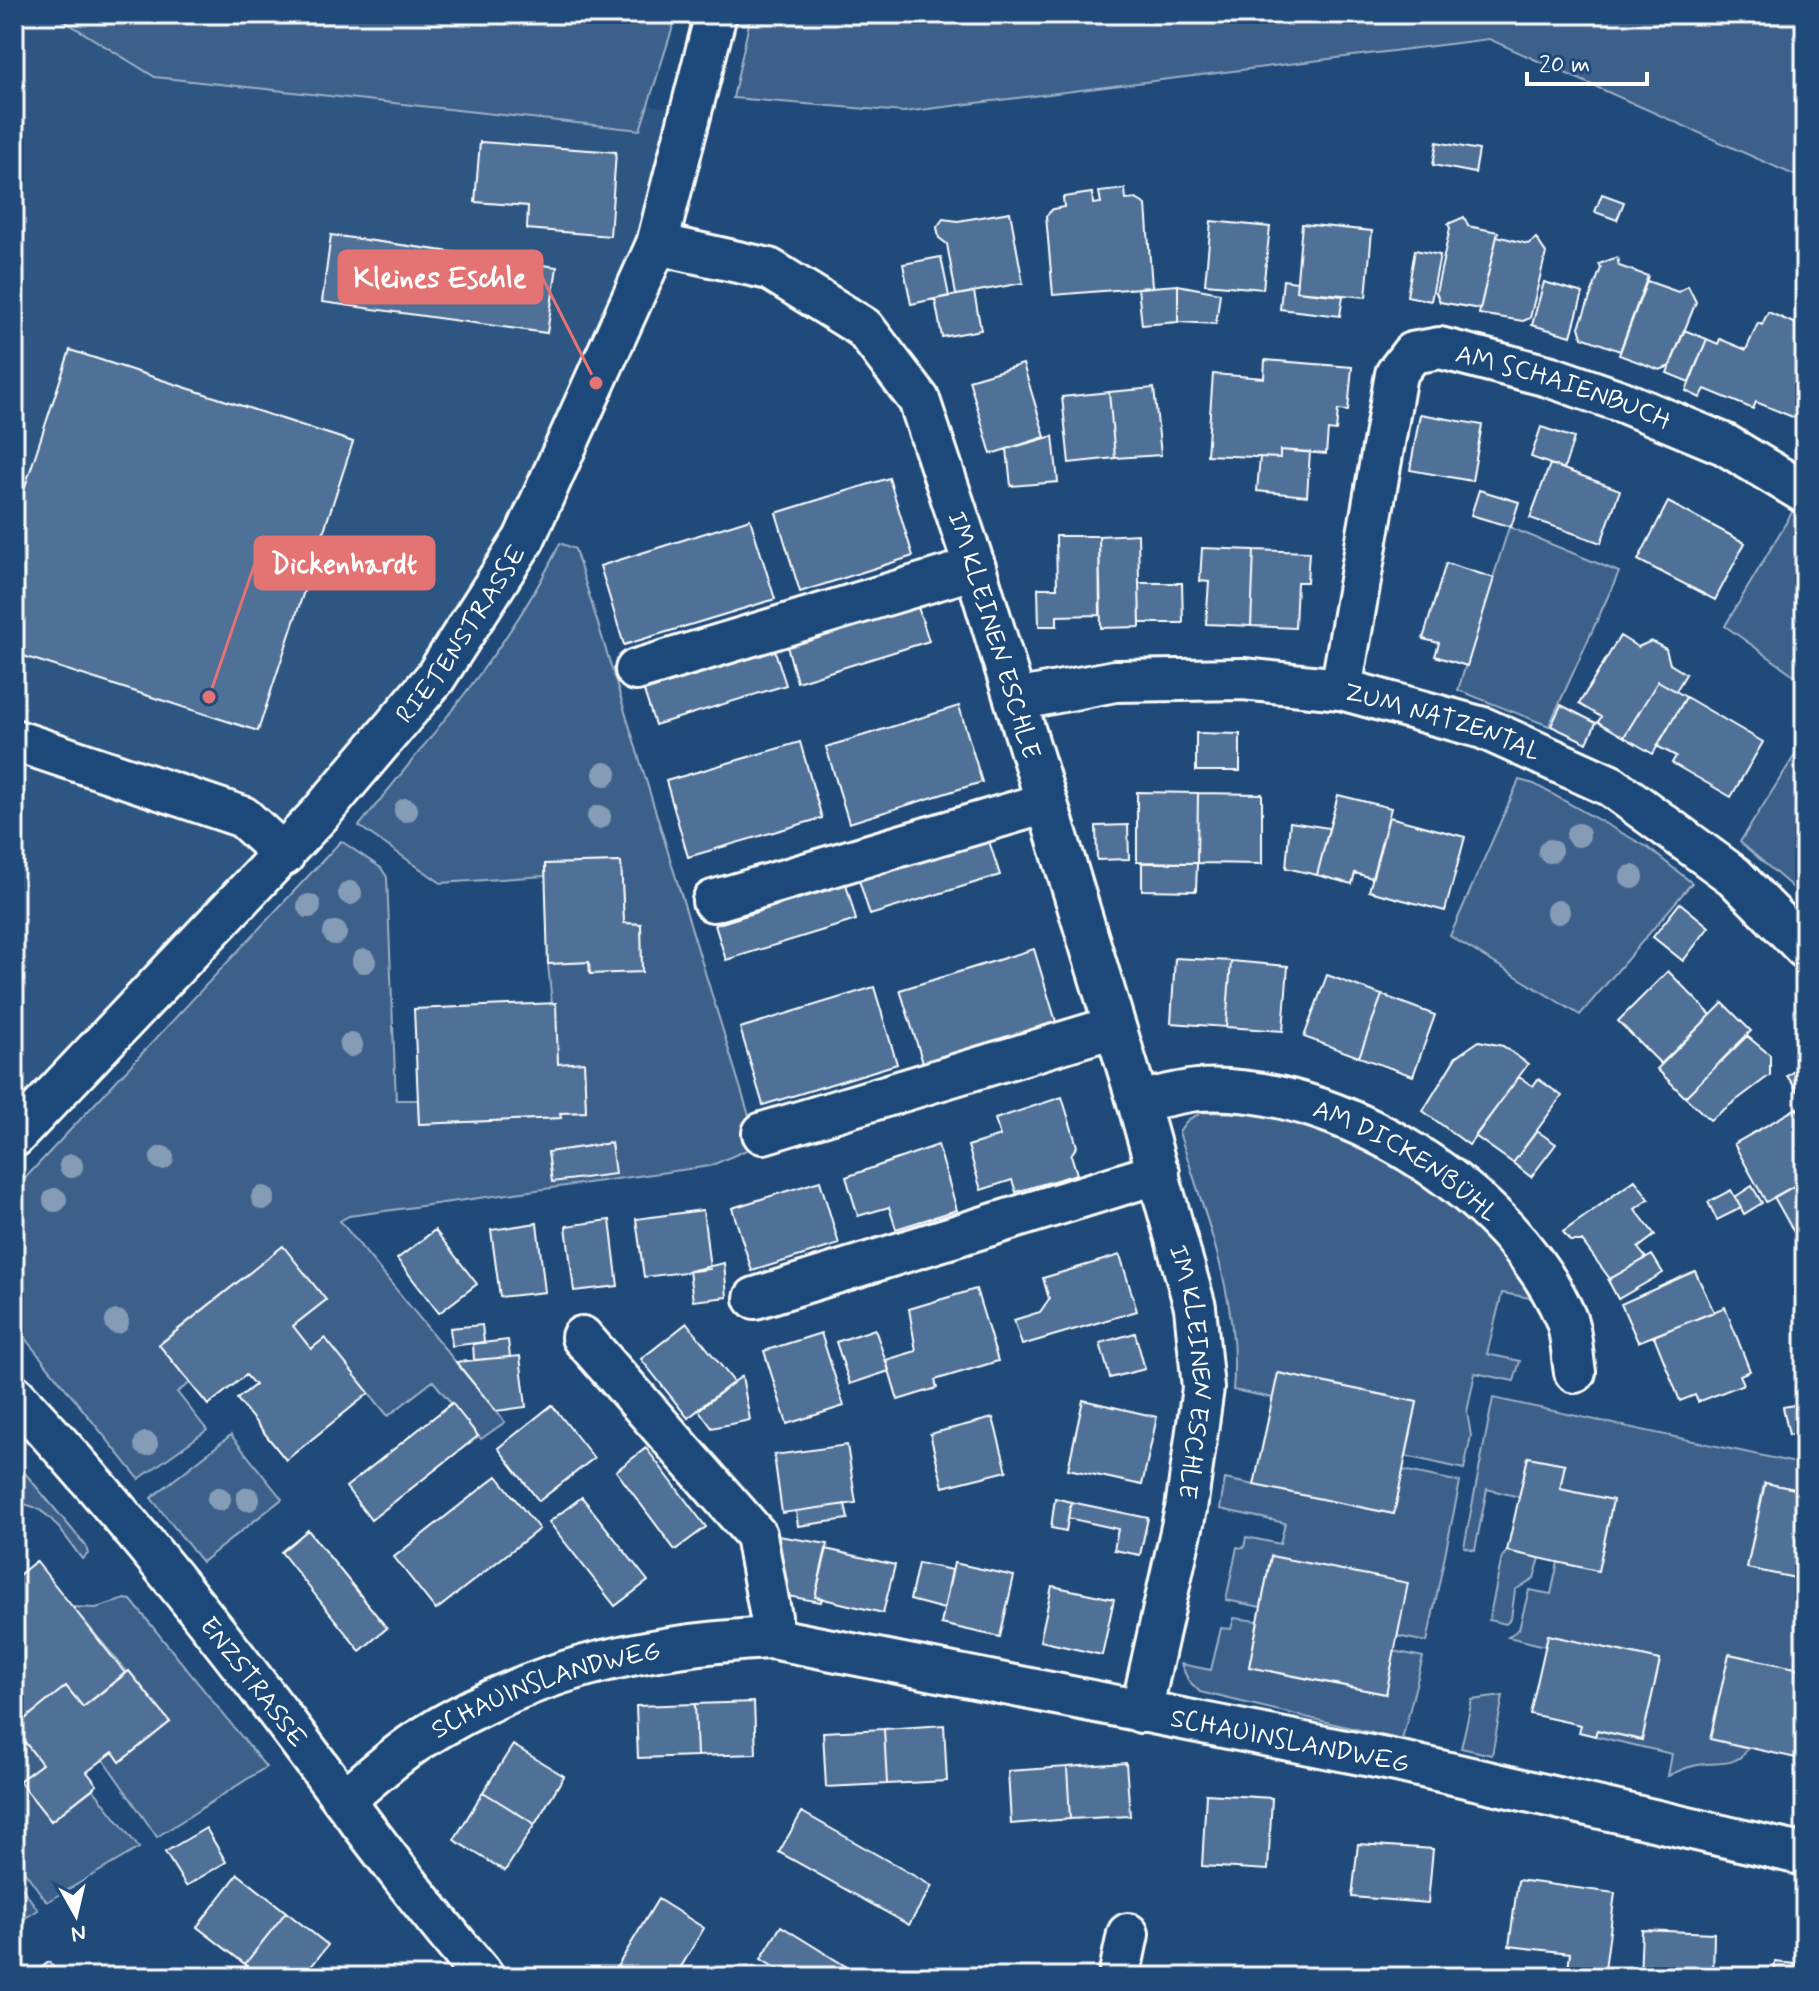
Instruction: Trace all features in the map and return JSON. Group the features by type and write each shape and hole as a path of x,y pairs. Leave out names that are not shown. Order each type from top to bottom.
{"street":[{"name":"RIETENSTRASSE","path":"14,1137 284,855 435,678 524,539 657,244 716,14"},
{"name":"IM KLEINEN ESCHLE","path":"657,244 769,269 864,328 919,400 975,568 1138,1102 1195,1307 1203,1388 1186,1509 1141,1712"},
{"name":"AM SCHAIENBUCH","path":"1341,689 1396,374 1412,353 1440,348 1548,376 1608,397 1724,444 1805,493"},
{"path":"636,670 975,568"},
{"name":"ZUM NATZENTAL","path":"1016,700 1115,681 1243,679 1341,689 1483,728 1611,786 1734,876 1805,948"},
{"path":"14,740 243,817 284,855"},
{"path":"713,901 1046,803"},
{"path":"763,1133 1114,1027"},
{"name":"AM DICKENBÜHL","path":"1138,1102 1198,1090 1265,1095 1321,1109 1400,1143 1470,1193 1534,1263 1567,1320 1575,1372"},
{"path":"755,1298 1159,1173"},
{"path":"582,1337 756,1535 771,1617 771,1638"},
{"name":"ENZSTRASSE","path":"14,1395 91,1478 344,1800 424,1908 484,1977"},
{"name":"SCHAUINSLANDWEG","path":"344,1800 415,1743 498,1696 583,1664 707,1642 771,1638 1416,1765 1805,1855"},
{"path":"1119,1977 1128,1934"}],"shaded area":[{"path":"14,14 97,16 692,112 524,539 284,855 14,1137"},
{"path":"53,14 677,14 640,130 155,77"},
{"path":"751,14 1805,14 1805,180 1489,39 904,112 733,98"},
{"path":"1794,509 1805,515 1805,683 1725,626"},
{"path":"1509,527 1619,572 1549,726 1458,690"},
{"path":"560,543 575,549 758,1145 710,1166 349,1216 340,1221 505,1422 481,1439 433,1381 388,1416 325,1339 311,1349 293,1326 326,1300 283,1247 159,1344 190,1383 177,1392 207,1430 139,1479 14,1325 14,1190 341,841 381,868 387,877 396,1100 418,1100 419,1124 560,1118 560,1113 586,1112 584,1063 558,1064 548,964 589,962 642,972 641,924 624,923 621,862 545,864 545,876 441,883 359,826 495,653 541,580","holes":["611,1143 614,1174 553,1182 548,1152"]},
{"path":"1805,739 1805,898 1740,842"},
{"path":"1519,780 1534,784 1647,847 1692,883 1580,1015 1450,936"},
{"path":"1203,1112 1289,1118 1324,1127 1373,1148 1443,1192 1481,1225 1503,1251 1536,1299 1502,1293 1487,1354 1520,1361 1514,1381 1475,1373 1467,1412 1471,1436 1464,1469 1406,1456 1417,1402 1279,1373 1273,1398 1233,1390 1232,1324 1226,1292 1210,1227 1179,1132 1189,1119"},
{"path":"1493,1398 1805,1465 1805,1491 1764,1483 1747,1568 1805,1580 1805,1670 1729,1654 1711,1739 1748,1748 1738,1759 1693,1766 1668,1776 1672,1754 1595,1736 1597,1730 1642,1740 1660,1660 1548,1635 1545,1646 1508,1637 1519,1629 1529,1590 1551,1594 1558,1562 1598,1570 1613,1500 1560,1489 1564,1464 1528,1457 1519,1497 1487,1489 1475,1550 1464,1547"},
{"path":"231,1435 282,1499 202,1562 151,1498"},
{"path":"14,1460 86,1546 88,1554 82,1559 45,1514 36,1508 14,1504"},
{"path":"1403,1470 1460,1482 1427,1642 1397,1636 1271,1557 1261,1607 1226,1600 1237,1547 1244,1548 1246,1537 1280,1544 1285,1523 1220,1509 1225,1479 1394,1514"},
{"path":"1507,1551 1540,1558 1534,1578 1515,1590 1511,1619 1506,1624 1489,1620 1502,1557"},
{"path":"131,1600 266,1767 157,1837 103,1759 113,1752 121,1761 170,1722 72,1607 96,1608"},
{"path":"1234,1618 1258,1621 1249,1667 1385,1694 1394,1651 1423,1657 1402,1740 1200,1692 1188,1680 1181,1664 1211,1670 1221,1628 1231,1629"},
{"path":"1503,1696 1492,1755 1461,1748 1472,1700"},
{"path":"14,1729 42,1764 20,1781 51,1821 93,1789 139,1848 47,1902 14,1857"},
{"path":"14,1877 38,1910 14,1925"}],"building":[{"path":"480,142 616,152 610,236 527,229 528,206 475,202"},
{"path":"1437,142 1479,150 1475,173 1433,165"},
{"path":"1125,189 1126,200 1136,199 1146,205 1152,287 1053,295 1046,216 1053,209 1064,207 1063,197 1092,193 1093,204 1101,203 1099,192"},
{"path":"1602,194 1624,202 1617,220 1595,212"},
{"path":"1010,212 1023,283 956,295 947,244 939,238 937,227 943,219 958,221"},
{"path":"1464,217 1468,226 1498,232 1480,309 1440,302 1436,293 1450,228 1448,224"},
{"path":"1211,221 1270,227 1263,289 1205,284"},
{"path":"1302,224 1372,231 1366,297 1296,291"},
{"path":"331,235 557,267 547,333 322,302"},
{"path":"1497,236 1528,244 1536,238 1546,253 1530,318 1523,321 1479,314"},
{"path":"1415,250 1440,255 1431,301 1407,296"},
{"path":"941,257 949,296 911,304 903,264"},
{"path":"1617,257 1619,266 1648,276 1620,351 1582,337 1579,327 1601,268 1599,264"},
{"path":"1283,280 1297,282 1296,291 1343,296 1340,316 1280,309"},
{"path":"1647,281 1678,292 1688,286 1696,302 1670,366 1660,370 1619,355"},
{"path":"1544,282 1583,293 1571,336 1532,325"},
{"path":"1178,285 1178,322 1142,325 1138,288"},
{"path":"1178,285 1220,293 1216,324 1178,322"},
{"path":"974,292 981,330 942,337 935,299"},
{"path":"1768,312 1805,328 1805,422 1756,402 1753,409 1705,389 1700,398 1686,391 1707,339 1718,344 1720,339 1746,350 1758,323 1762,325"},
{"path":"1684,330 1707,339 1689,382 1667,373"},
{"path":"70,350 353,442 258,731 14,653 14,520"},
{"path":"1265,360 1352,367 1348,411 1338,410 1336,431 1328,430 1326,454 1280,450 1280,458 1207,455 1213,374 1264,378"},
{"path":"1023,364 1045,437 991,454 969,380"},
{"path":"1154,388 1161,455 1115,458 1109,392"},
{"path":"1109,392 1115,458 1069,463 1062,397"},
{"path":"1420,414 1482,425 1472,481 1410,470"},
{"path":"1541,427 1574,438 1564,469 1531,457"},
{"path":"1053,436 1058,482 1011,486 1007,449"},
{"path":"1280,450 1310,452 1307,496 1257,491 1260,457 1280,458"},
{"path":"1550,464 1620,490 1601,543 1530,518"},
{"path":"889,478 913,556 800,592 776,513"},
{"path":"1479,490 1519,502 1511,527 1471,515"},
{"path":"1668,502 1745,543 1715,600 1638,560"},
{"path":"750,519 775,599 624,645 600,566"},
{"path":"1138,534 1140,627 1101,628 1099,536"},
{"path":"1056,536 1099,536 1100,615 1057,616 1057,626 1039,626 1038,588 1057,588"},
{"path":"1202,548 1254,550 1251,626 1206,624 1209,582 1200,581"},
{"path":"1254,550 1309,552 1307,582 1297,582 1295,628 1251,626"},
{"path":"1446,563 1494,578 1467,666 1435,656 1439,643 1423,639"},
{"path":"1139,583 1182,583 1183,623 1140,623"},
{"path":"918,607 929,641 797,682 787,646"},
{"path":"1620,636 1638,647 1651,641 1666,649 1670,664 1686,674 1676,691 1658,681 1624,737 1598,722 1601,717 1579,704"},
{"path":"775,651 786,685 655,725 644,691"},
{"path":"1658,681 1686,697 1653,754 1624,737"},
{"path":"1686,697 1763,742 1731,797 1672,763 1676,756 1657,746"},
{"path":"1561,705 1596,723 1587,743 1551,726"},
{"path":"959,706 982,782 849,823 826,747"},
{"path":"1196,733 1240,734 1240,771 1196,771"},
{"path":"800,742 822,818 688,857 666,781"},
{"path":"1137,792 1198,793 1197,863 1137,862"},
{"path":"1198,793 1262,794 1262,864 1197,863"},
{"path":"1338,795 1391,808 1372,878 1355,873 1352,884 1317,875"},
{"path":"1389,817 1465,837 1445,911 1369,891"},
{"path":"1290,822 1329,828 1317,875 1286,868"},
{"path":"1128,825 1129,859 1097,860 1096,826"},
{"path":"989,841 1000,875 870,915 859,880"},
{"path":"621,862 624,923 641,924 642,972 590,974 589,962 548,964 545,864"},
{"path":"1142,863 1197,863 1196,891 1142,890"},
{"path":"846,884 856,920 726,960 715,925"},
{"path":"1680,903 1709,927 1683,961 1653,937"},
{"path":"1034,949 1057,1025 924,1066 900,990"},
{"path":"1175,958 1231,961 1226,1027 1171,1023"},
{"path":"1231,961 1288,966 1283,1031 1226,1027"},
{"path":"1668,971 1711,1015 1661,1064 1618,1021"},
{"path":"1327,975 1382,995 1359,1057 1304,1037"},
{"path":"874,987 897,1064 763,1105 740,1028"},
{"path":"1382,995 1435,1015 1413,1076 1359,1057"},
{"path":"556,1003 558,1064 584,1062 586,1112 560,1113 561,1118 419,1124 414,1009"},
{"path":"1723,1003 1751,1031 1685,1097 1657,1069"},
{"path":"1747,1036 1770,1055 1770,1075 1710,1120 1685,1097"},
{"path":"1479,1041 1503,1046 1528,1064 1469,1145 1423,1111 1456,1057"},
{"path":"1805,1063 1805,1101 1787,1076"},
{"path":"1519,1077 1533,1086 1538,1079 1562,1096 1513,1163 1475,1136"},
{"path":"1062,1097 1077,1146 1071,1155 1077,1174 1016,1192 1012,1180 981,1190 968,1146 1000,1136 995,1119"},
{"path":"1797,1108 1805,1123 1805,1180 1766,1202 1734,1144"},
{"path":"1537,1131 1556,1144 1531,1177 1513,1163"},
{"path":"611,1143 615,1174 552,1182 548,1152"},
{"path":"938,1145 957,1210 896,1229 889,1207 858,1216 846,1177"},
{"path":"1635,1180 1649,1199 1635,1209 1655,1235 1638,1248 1646,1258 1610,1279 1582,1241 1570,1241 1563,1232"},
{"path":"1805,1180 1805,1252 1774,1197"},
{"path":"820,1181 839,1244 752,1271 732,1208"},
{"path":"1752,1186 1762,1203 1744,1214 1735,1197"},
{"path":"1731,1190 1741,1208 1717,1220 1708,1202"},
{"path":"703,1210 710,1269 644,1277 636,1219"},
{"path":"610,1220 618,1286 574,1291 566,1226"},
{"path":"537,1223 545,1292 500,1297 491,1230"},
{"path":"435,1230 477,1284 439,1313 397,1259"},
{"path":"283,1246 326,1300 293,1326 311,1349 325,1338 369,1393 286,1460 237,1399 255,1385 246,1375 208,1405 159,1345"},
{"path":"1120,1255 1137,1311 1022,1345 1014,1320 1040,1312 1049,1299 1043,1278"},
{"path":"1652,1255 1663,1273 1618,1299 1608,1280"},
{"path":"724,1263 727,1297 693,1301 689,1271"},
{"path":"1695,1271 1714,1312 1638,1342 1621,1304"},
{"path":"976,1289 998,1361 935,1380 937,1388 898,1400 886,1360 916,1351 909,1309"},
{"path":"1725,1307 1750,1371 1740,1375 1744,1384 1698,1402 1695,1395 1680,1401 1654,1336"},
{"path":"687,1323 734,1382 688,1418 641,1359"},
{"path":"482,1325 484,1342 452,1346 450,1328"},
{"path":"875,1329 889,1371 850,1384 836,1342"},
{"path":"821,1333 844,1406 787,1424 764,1351"},
{"path":"1135,1333 1145,1369 1110,1378 1100,1343"},
{"path":"508,1340 510,1357 474,1360 473,1344"},
{"path":"520,1356 526,1407 496,1411 456,1362"},
{"path":"1278,1373 1417,1402 1394,1514 1254,1485"},
{"path":"742,1376 750,1420 712,1428 698,1409"},
{"path":"1083,1400 1157,1417 1142,1485 1068,1469"},
{"path":"452,1403 478,1436 371,1520 346,1487"},
{"path":"1805,1403 1805,1432 1789,1435 1783,1407"},
{"path":"552,1405 594,1458 539,1501 498,1448"},
{"path":"993,1418 1007,1471 943,1487 930,1434"},
{"path":"847,1445 856,1503 782,1513 774,1455"},
{"path":"646,1448 706,1527 675,1550 616,1471"},
{"path":"1528,1457 1565,1464 1560,1489 1613,1500 1598,1571 1507,1551"},
{"path":"497,1476 539,1529 436,1610 394,1557"},
{"path":"1765,1483 1805,1491 1805,1580 1747,1568"},
{"path":"582,1497 648,1581 615,1606 549,1522"},
{"path":"1055,1498 1071,1502 1066,1531 1051,1528"},
{"path":"1071,1502 1148,1518 1140,1555 1114,1550 1118,1529 1068,1518"},
{"path":"845,1504 848,1519 798,1526 796,1511"},
{"path":"308,1530 387,1628 360,1651 281,1552"},
{"path":"778,1536 828,1544 815,1597 822,1598 821,1602 787,1596"},
{"path":"826,1549 895,1565 883,1613 815,1597"},
{"path":"1271,1556 1408,1583 1386,1694 1249,1667"},
{"path":"36,1561 125,1673 83,1707 66,1686 14,1728 14,1579"},
{"path":"918,1563 952,1570 944,1609 910,1600"},
{"path":"954,1563 1014,1576 1000,1637 941,1624"},
{"path":"1052,1586 1114,1599 1102,1655 1040,1641"},
{"path":"1548,1635 1660,1660 1642,1740 1597,1730 1595,1736 1579,1732 1581,1725 1530,1714"},
{"path":"1729,1654 1805,1670 1805,1760 1710,1739"},
{"path":"129,1671 170,1722 120,1762 113,1752 87,1772 97,1785 51,1821 19,1781 42,1764 14,1728 66,1686 83,1707"},
{"path":"754,1702 756,1754 697,1756 695,1704"},
{"path":"695,1704 697,1756 638,1758 636,1706"},
{"path":"944,1725 947,1781 887,1784 884,1729"},
{"path":"884,1729 887,1784 826,1787 823,1732"},
{"path":"513,1745 564,1776 535,1824 483,1792"},
{"path":"1126,1763 1130,1816 1070,1819 1067,1767"},
{"path":"1067,1767 1070,1819 1011,1824 1008,1771"},
{"path":"483,1792 535,1824 505,1871 454,1840"},
{"path":"1206,1794 1272,1798 1268,1870 1202,1866"},
{"path":"802,1812 932,1886 909,1925 779,1852"},
{"path":"206,1828 226,1862 186,1886 165,1852"},
{"path":"1358,1844 1433,1849 1428,1903 1352,1897"},
{"path":"238,1874 286,1912 245,1964 197,1927"},
{"path":"1518,1880 1615,1893 1604,1977 1567,1977 1570,1953 1509,1946"},
{"path":"658,1899 704,1928 675,1977 611,1977"},
{"path":"286,1912 328,1945 303,1977 261,1977 245,1964"},
{"path":"781,1926 863,1977 790,1977 761,1959"},
{"path":"1642,1930 1714,1933 1713,1977 1640,1977"},
{"path":"49,1962 61,1977 29,1977"},
{"path":"1775,1962 1805,1965 1805,1977 1774,1977"}],"place":[{"name":"Kleines Eschle","path":"596,383"},
{"name":"Dickenhardt","path":"209,697"}]}
